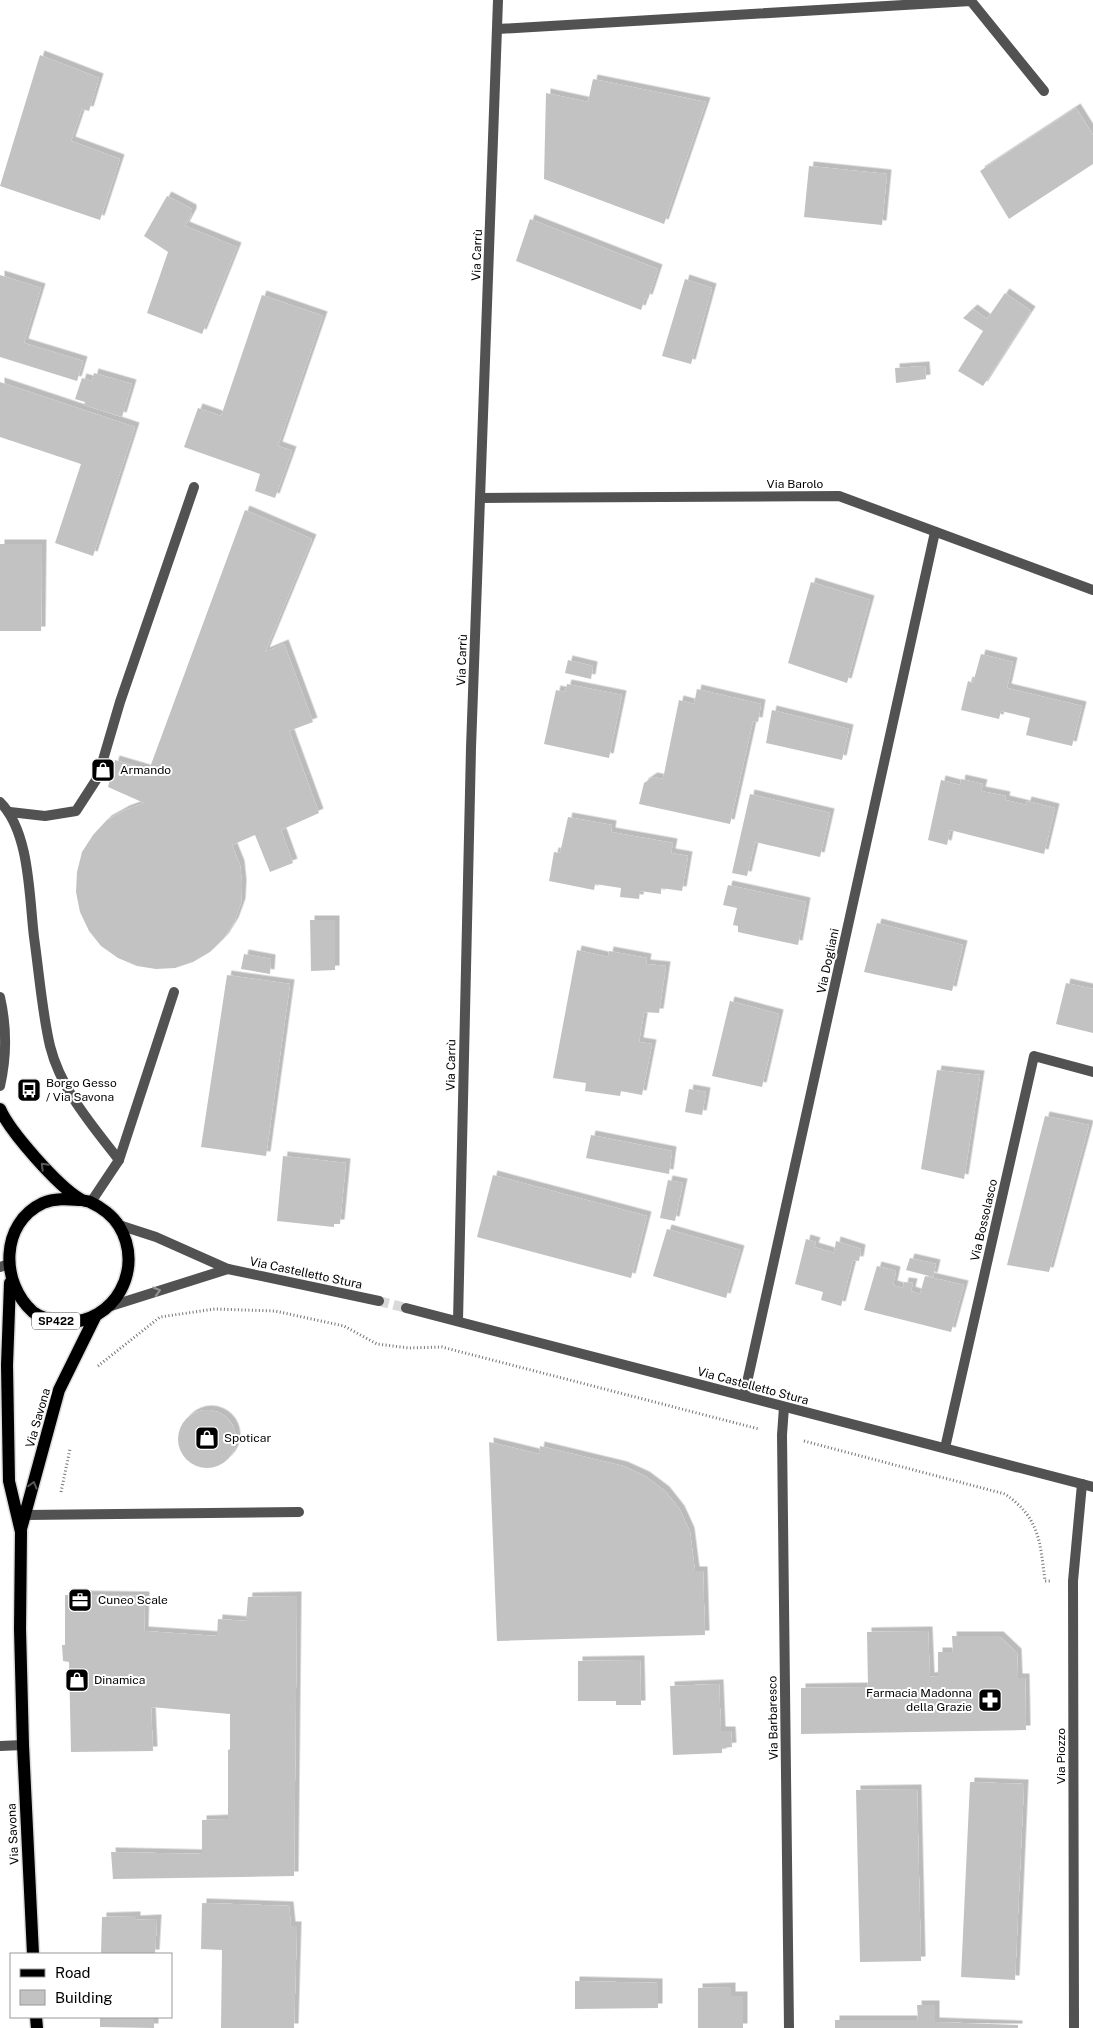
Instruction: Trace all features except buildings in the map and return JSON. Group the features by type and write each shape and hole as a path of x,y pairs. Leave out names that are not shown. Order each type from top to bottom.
{"main road":[{"name":"SP422","path":"0,1109 24,1145 85,1201 106,1212 119,1225 128,1245 130,1267 124,1288 111,1306 95,1317 68,1322 55,1321 36,1314 20,1301 3,1266 7,1247 14,1229 26,1214 42,1204 61,1198 85,1201"},
{"name":"SP422","path":"0,1232 7,1247"},
{"name":"Via Savona","path":"10,1283 5,1481 21,1532"},
{"name":"Via Savona","path":"33,1953 23,1745 20,1629 21,1532 59,1390 95,1317"}],"street":[{"name":"Via Carrù","path":"458,1321 472,748 498,0"},
{"path":"498,29 971,1 1044,91"},
{"path":"10,812 45,816 76,811 98,777 120,702 194,487"},
{"name":"Via Barolo","path":"481,498 840,496 1093,590"},
{"name":"Via Dogliani","path":"744,1396 935,532"},
{"path":"0,802 10,812 27,870 34,937 50,1047 73,1100 119,1160"},
{"path":"85,1201 119,1160 174,992"},
{"path":"0,997 6,1022 5,1063 0,1086"},
{"name":"Via Bossolasco","path":"945,1448 1034,1056 1093,1072"},
{"name":"Via Castelletto Stura","path":"119,1225 156,1237 228,1269 379,1301"},
{"name":"Via Castelletto Stura","path":"111,1306 228,1269"},
{"name":"Via Castelletto Stura","path":"406,1308 1093,1487"},
{"name":"Via Barbaresco","path":"784,1407 782,1436 789,2028"},
{"name":"Via Piozzo","path":"1074,2028 1073,1581 1082,1484"},
{"path":"25,1515 299,1512"},
{"path":"0,1746 23,1745"}],"path":[{"path":"93,1374 97,1367 160,1317 215,1309 261,1310 344,1326 377,1344 409,1348 442,1347 1005,1494 1021,1505 1032,1519 1040,1539 1045,1581 1073,1581"},
{"path":"56,1515 72,1441"}],"tunnel":[{"path":"379,1301 406,1308"}],"place":[{"name":"Armando","path":"103,770"},
{"name":"Borgo Gesso / Via Savona","path":"29,1090"},
{"name":"Spoticar","path":"207,1438"},
{"name":"Cuneo Scale","path":"80,1600"},
{"name":"Dinamica","path":"77,1680"},
{"name":"Farmacia Madonna della Grazie","path":"990,1700"}]}
